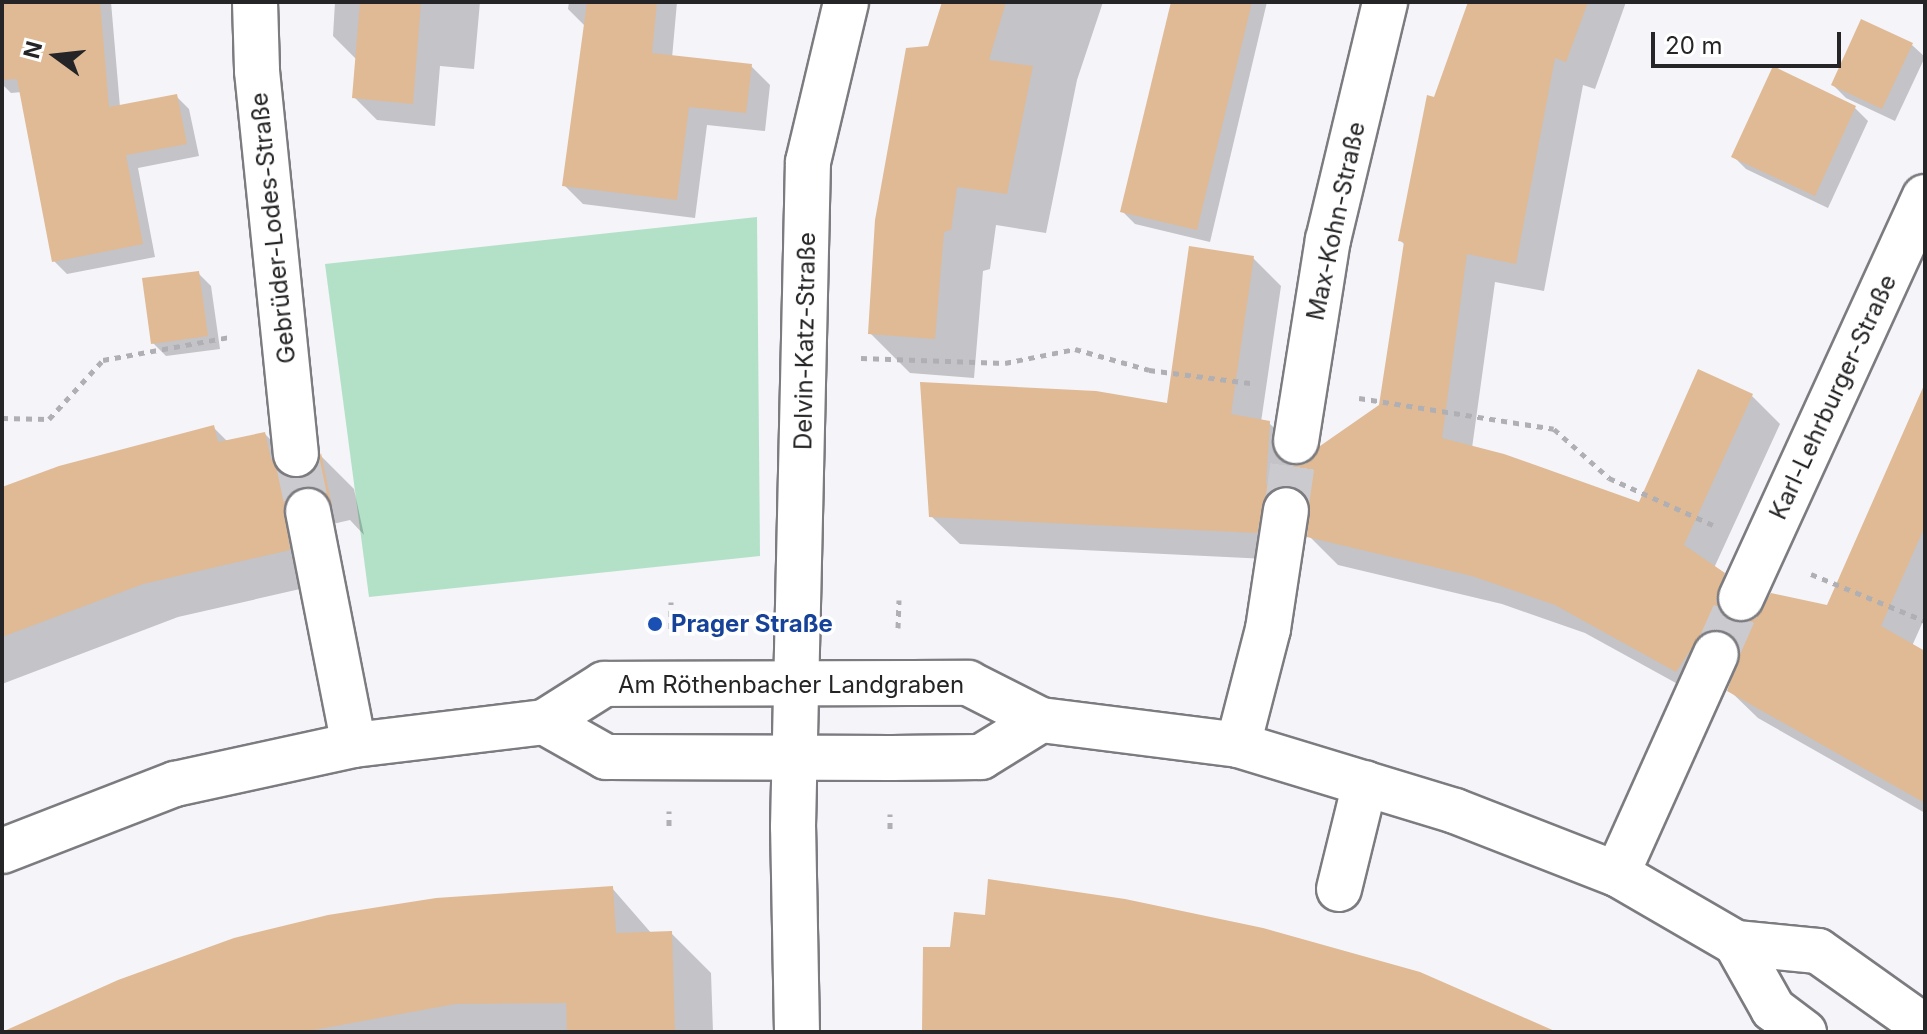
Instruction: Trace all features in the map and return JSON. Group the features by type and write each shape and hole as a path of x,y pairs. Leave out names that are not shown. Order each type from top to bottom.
{"street":[{"name":"Gebrüder-Lodes-Straße","path":"255,2 257,71 296,454"},
{"name":"Delvin-Katz-Straße","path":"796,758 808,162 846,2"},
{"name":"Max-Kohn-Straße","path":"1296,441 1328,240 1385,2"},
{"name":"Karl-Lehrburger-Straße","path":"1741,598 1925,197"},
{"path":"1238,745 1268,629 1286,510"},
{"path":"308,511 354,745"},
{"path":"1617,874 1716,654"},
{"name":"Am Röthenbacher Landgraben","path":"2,851 175,784 354,745 544,722 604,684 968,683 1041,720 1238,745 1455,811 1617,874 1736,943 1818,951 1925,1027"},
{"path":"544,722 606,757 796,758 981,757 1041,720"},
{"path":"796,758 797,1032"},
{"path":"1339,889 1365,783"},
{"path":"1736,943 1773,1009 1804,1032"}],"path":[{"path":"2,418 49,419 103,360 285,327"},
{"path":"805,357 1005,363 1075,349 1149,370 1303,390 1554,429 1609,478 1688,510 1761,554 1925,621"}],"green space":[{"path":"757,217 760,556 369,597 325,264"}],"building":[{"path":"2,2 100,2 109,107 177,94 187,144 126,155 143,244 52,262 17,79 2,80"},
{"path":"360,2 421,2 413,104 352,98"},
{"path":"587,2 657,2 652,53 752,64 746,113 689,107 677,200 562,186"},
{"path":"942,2 1006,2 989,60 1033,66 1007,194 957,187 951,230 944,232 935,339 868,334 875,220 906,48 928,46"},
{"path":"1171,2 1252,2 1197,230 1120,212"},
{"path":"1468,2 1588,2 1566,62 1555,58 1516,264 1467,254 1442,438 1504,454 1639,502 1698,369 1753,394 1684,545 1725,573 1716,600 1720,612 1744,623 1756,618 1771,593 1827,605 1925,383 1925,526 1881,626 1925,651 1925,803 1727,691 1741,652 1727,632 1701,634 1676,672 1555,605 1472,576 1307,537 1309,502 1290,486 1266,495 1257,533 929,517 920,382 1096,391 1167,403 1189,246 1254,256 1231,414 1270,421 1266,484 1292,466 1306,464 1320,446 1379,405 1404,242 1398,241 1427,95 1434,97"},
{"path":"1861,19 1913,43 1882,109 1831,85"},
{"path":"1773,66 1856,106 1815,196 1731,157"},
{"path":"199,271 208,336 151,344 142,278"},
{"path":"214,425 218,442 265,432 271,459 286,477 310,475 321,453 332,506 317,488 302,487 284,504 290,550 143,584 2,637 2,487 59,466"},
{"path":"988,879 1125,899 1263,928 1420,972 1557,1032 922,1032 923,947 950,947 954,912 985,915"},
{"path":"613,886 616,933 672,931 675,1032 567,1032 566,1003 455,1004 303,1032 2,1032 118,980 234,938 328,915 436,898"}],"tunnel":[{"path":"1286,510 1296,441"},
{"path":"296,454 308,511"},
{"path":"1716,654 1741,598"}],"place":[{"name":"Prager Straße","path":"655,624"}]}
